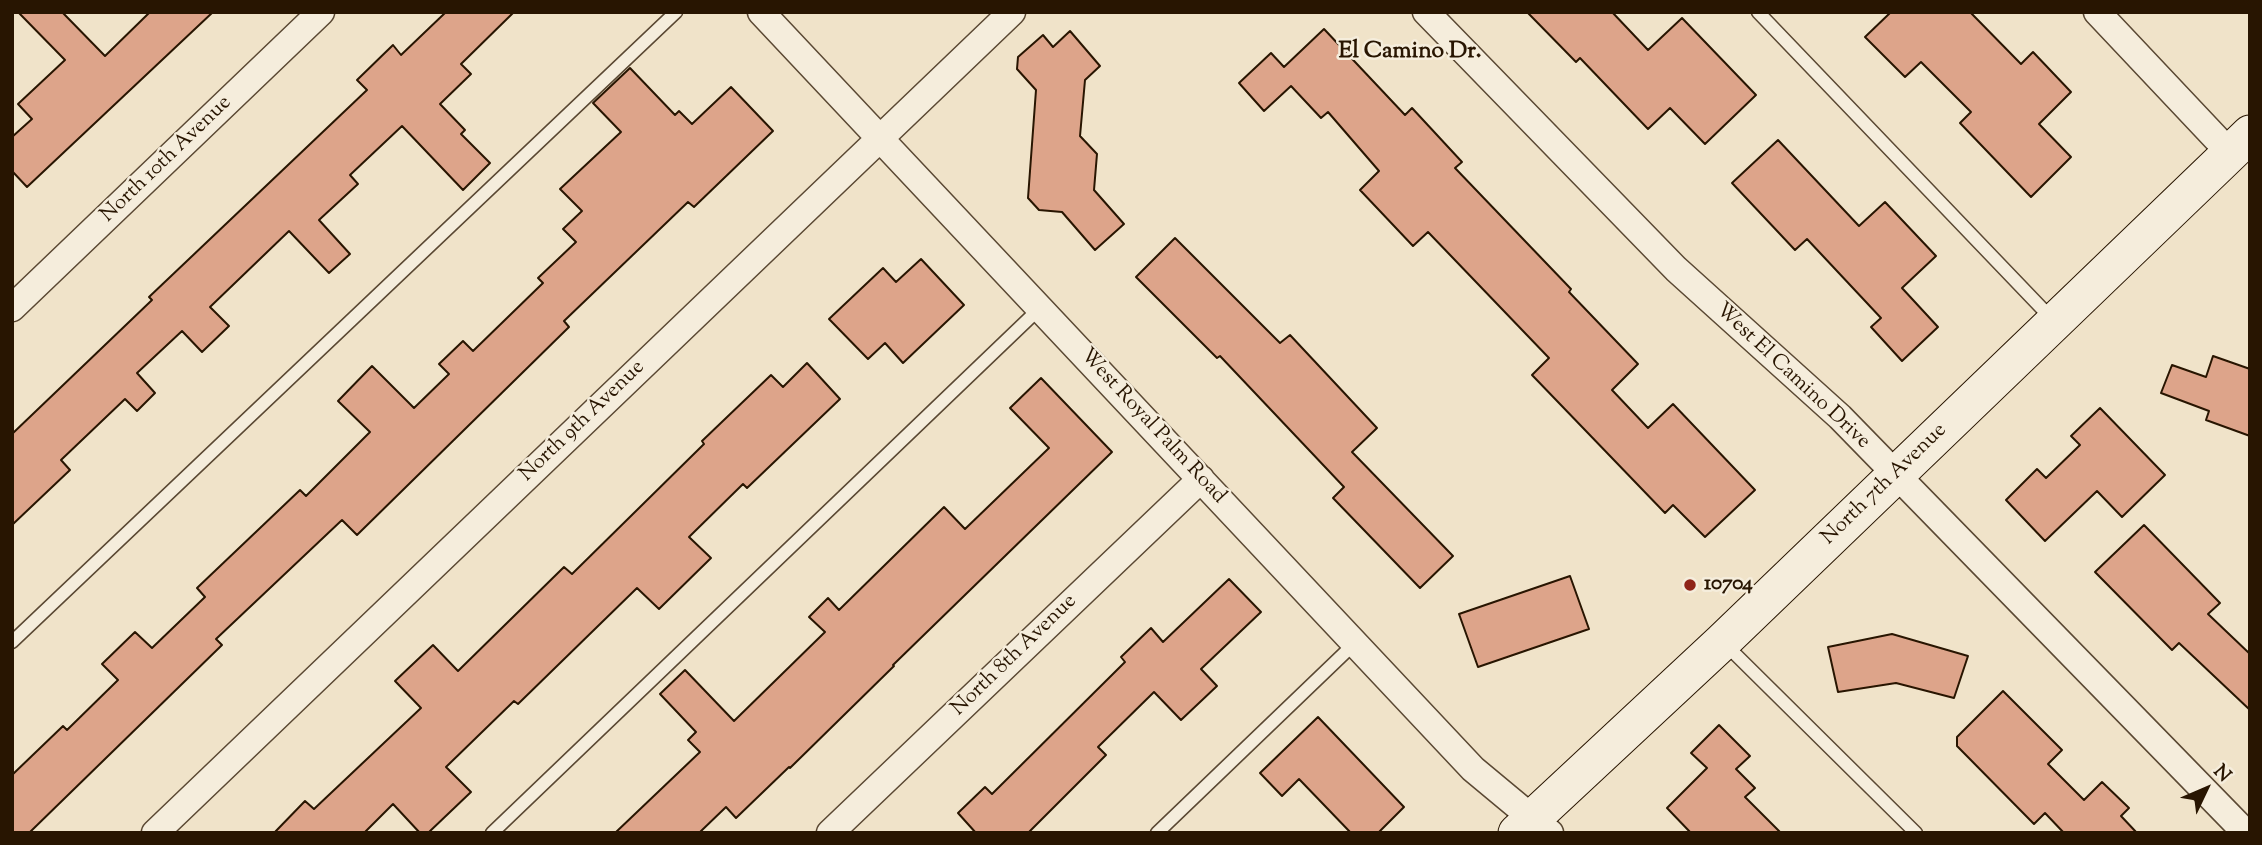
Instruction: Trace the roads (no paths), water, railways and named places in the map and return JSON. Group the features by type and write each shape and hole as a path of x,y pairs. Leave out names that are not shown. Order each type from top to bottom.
{"main road":[{"name":"North 7th Avenue","path":"1533,828 2240,143"}],"street":[{"name":"North 10th Avenue","path":"12,308 321,12"},
{"name":"West Royal Palm Road","path":"761,12 1473,769 1533,828"},
{"name":"North 9th Avenue","path":"155,833 1012,12"},
{"name":"West El Camino Drive","path":"1426,12 1676,270 1840,417 2246,833"},
{"path":"2098,12 2240,143"},
{"name":"North 8th Avenue","path":"830,833 1201,479"}],"lane":[{"path":"12,642 676,12"},
{"path":"1758,12 2055,323"},
{"path":"492,833 1040,308"},
{"path":"1722,642 1916,833"},
{"path":"1157,833 1355,643"}],"place":[{"name":"10704","path":"1690,585"}],"district":[{"name":"El Camino Dr.","path":"1410,53"}]}
